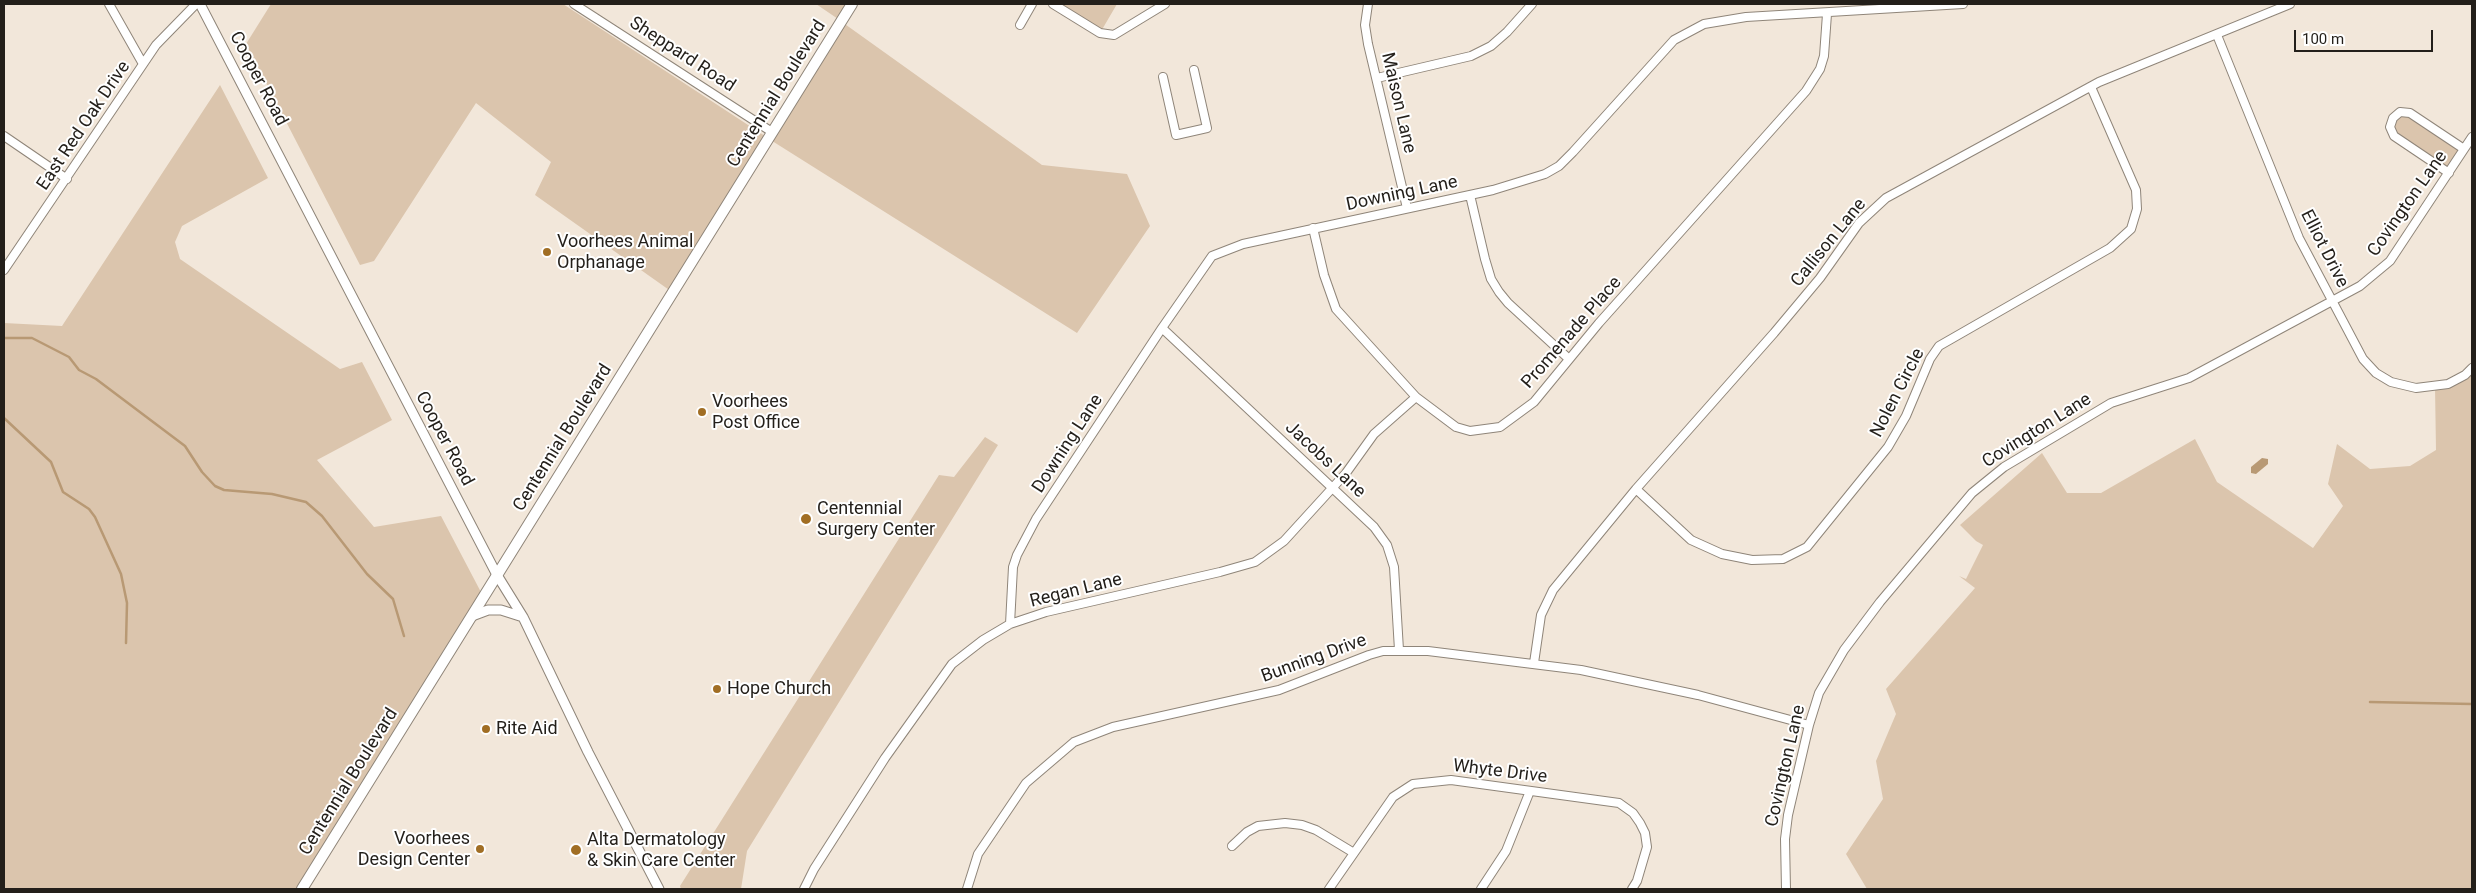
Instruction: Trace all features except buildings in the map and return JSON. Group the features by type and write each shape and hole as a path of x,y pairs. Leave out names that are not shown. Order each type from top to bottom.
{"main road":[{"name":"Centennial Boulevard","path":"302,889 852,4"}],"street":[{"path":"109,4 143,64"},
{"name":"East Red Oak Drive","path":"4,270 156,45 196,4"},
{"name":"Cooper Road","path":"200,4 497,575 523,617 588,752 660,889"},
{"name":"Sheppard Road","path":"574,4 772,132"},
{"path":"1020,25 1032,4"},
{"path":"1053,4 1100,33 1114,35 1165,4"},
{"name":"Maison Lane","path":"1368,4 1365,25 1407,208"},
{"path":"1377,78 1471,56 1491,46 1507,32 1532,4"},
{"name":"Downing Lane","path":"1010,624 1011,586 1017,555 1036,519 1162,328 1212,256 1243,244 1470,195 1544,174 1559,166 1674,40 1688,31 1722,19 1827,14 1963,4"},
{"name":"Callison Lane","path":"1534,663 1541,615 1553,590 1636,489 1774,333 1870,212 1886,198 1930,172 2091,87 2290,4"},
{"name":"Promenade Place","path":"1314,228 1324,275 1336,309 1416,397 1456,427 1470,431 1500,427 1534,402 1569,359 1806,91 1820,70 1824,56 1827,14"},
{"name":"Elliot Drive","path":"2217,35 2299,238 2363,359 2376,373 2391,382 2416,388 2439,386 2457,380 2472,368"},
{"path":"1163,77 1176,135 1207,128 1194,70"},
{"name":"Nolen Circle","path":"1636,489 1691,540 1722,554 1752,560 1783,559 1807,548 1888,447 1906,416 1930,359 1939,346 2110,248 2131,229 2137,209 2136,190 2091,87"},
{"path":"2449,173 2394,136 2390,127 2393,118 2400,112 2410,113 2464,149"},
{"path":"4,136 67,179"},
{"name":"Covington Lane","path":"1786,889 1784,874 1787,823 1809,724 1819,693 1844,650 1880,602 1984,482 2043,441 2111,403 2189,378 2360,286 2390,261 2472,137"},
{"path":"1470,195 1491,279 1499,292 1569,359"},
{"name":"Jacobs Lane","path":"1162,328 1374,528 1387,545 1396,581 1399,650"},
{"name":"Regan Lane","path":"804,889 814,869 885,758 952,664 983,640 1010,624 1046,612 1220,572 1255,562 1284,541 1332,488 1374,434 1416,397"},
{"path":"472,616 488,610 501,610 523,617"},
{"name":"Bunning Drive","path":"967,889 978,854 1026,783 1074,742 1113,727 1279,690 1369,655 1399,650 1534,663 1581,670 1698,695 1809,724"},
{"name":"Whyte Drive","path":"1330,889 1393,797 1413,784 1451,780 1619,803 1633,813 1645,833 1647,847 1637,880 1632,889"},
{"path":"1481,889 1506,851 1519,823 1530,790"},
{"path":"1232,846 1247,832 1258,826 1285,823 1302,825 1316,830 1354,853"}],"shaded area":[{"path":"271,4 563,4 768,138 841,21 816,4 852,4 842,22 1042,165 1127,174 1150,226 1077,333 769,139 672,292 535,195 551,162 476,103 374,261 360,265 246,44"},
{"path":"1054,4 1117,4 1100,33"},
{"path":"220,85 268,178 182,226 175,242 180,259 340,369 362,362 392,420 317,460 374,527 441,516 483,596 300,889 4,889 4,323 62,326"},
{"path":"2405,112 2464,149 2449,173 2398,139 2391,122"},
{"path":"2467,373 2472,376 2472,889 1867,889 1846,854 1883,799 1876,761 1896,714 1886,689 1975,588 1959,576 1966,579 1983,545 1976,541 1960,525 2042,453 2067,493 2101,493 2195,439 2217,482 2313,548 2343,506 2328,484 2337,444 2370,469 2410,466 2436,450 2435,387"},
{"path":"985,437 998,445 747,851 741,889 681,889 680,886 939,475 954,477"},
{"path":"2262,458 2268,459 2268,464 2256,474 2251,473 2251,467"}],"waterway":[{"path":"4,338 32,338 69,357 79,370 96,379 185,446 202,472 215,486 224,490 272,494 306,502 322,516 367,574 393,599 404,636"},
{"path":"4,418 51,462 63,492 89,509 95,517 121,574 127,603 126,643"},
{"path":"2370,702 2472,704"}],"place":[{"name":"Voorhees Animal Orphanage","path":"547,252"},
{"name":"Voorhees Post Office","path":"702,412"},
{"name":"Centennial Surgery Center","path":"806,519"},
{"name":"Hope Church","path":"717,689"},
{"name":"Rite Aid","path":"486,729"},
{"name":"Voorhees Design Center","path":"480,849"},
{"name":"Alta Dermatology & Skin Care Center","path":"576,850"}]}
